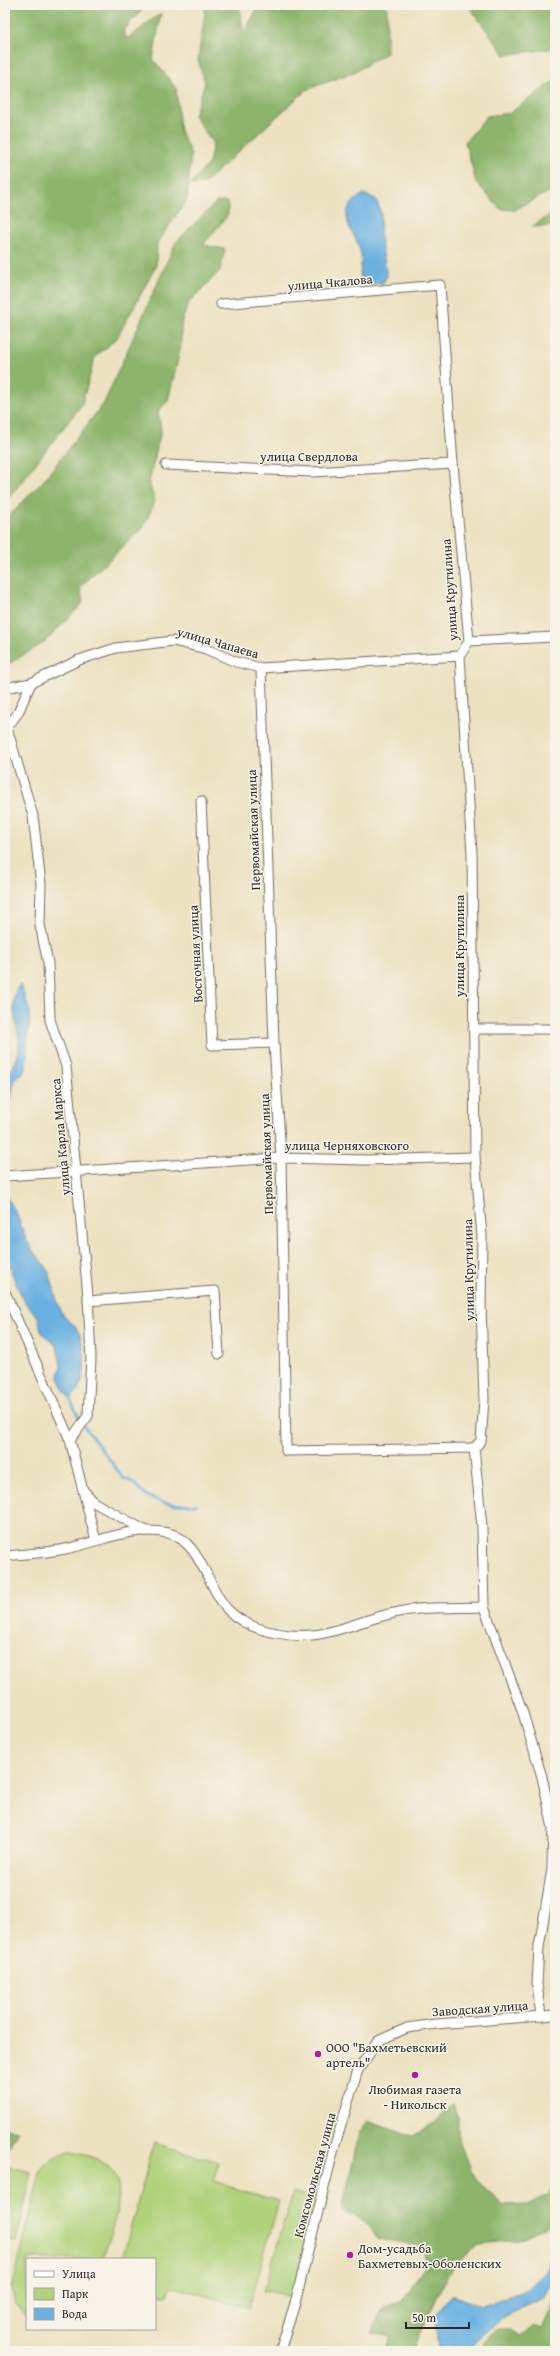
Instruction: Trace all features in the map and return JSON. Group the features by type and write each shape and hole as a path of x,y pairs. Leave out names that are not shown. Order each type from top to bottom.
{"street":[{"name":"улица Чкалова","path":"221,304 440,285"},
{"name":"улица Крутилина","path":"440,285 453,464 469,641 460,656 472,854 475,1157 482,1236 481,1304 484,1400 481,1441 474,1448"},
{"name":"улица Свердлова","path":"166,465 312,472 453,464"},
{"path":"469,641 555,637"},
{"name":"улица Чапаева","path":"31,683 79,660 116,648 173,641 206,650 236,662 261,668 460,656"},
{"name":"Первомайская улица","path":"261,668 274,1043 281,1158 286,1452 474,1448"},
{"path":"5,688 31,683"},
{"path":"6,729 18,713 31,683"},
{"name":"улица Карла Маркса","path":"6,729 33,816 41,884 40,925 48,963 50,1020 66,1066 88,1301 91,1358 88,1416 70,1440"},
{"name":"Восточная улица","path":"201,801 212,1045 274,1043"},
{"path":"473,1029 555,1029"},
{"name":"улица Черняховского","path":"5,1176 281,1158 366,1160 475,1157"},
{"path":"88,1301 215,1290 219,1354"},
{"path":"5,1292 70,1440 96,1541"},
{"path":"474,1448 482,1527 484,1607 522,1710 542,1776 553,1828 552,1869 538,1947 537,1984 541,2016"},
{"path":"82,1489 95,1503 149,1533"},
{"path":"5,1556 65,1549 129,1531 169,1534 186,1543 199,1561 215,1593 228,1609 240,1619 252,1626 276,1633 319,1636 394,1612 484,1607"},
{"name":"Заводская улица","path":"407,2028 436,2024 555,2015"},
{"name":"Комсомольская улица","path":"280,2351 295,2303 334,2148 358,2070 378,2041 407,2028"}],"green space":[{"path":"5,5 146,5 123,31 127,39 161,13 153,59 176,88 180,131 191,154 187,200 157,243 156,266 117,338 95,357 82,404 5,503"},
{"path":"206,5 239,5 244,33 259,5 387,5 387,53 354,72 306,90 203,184 190,185 209,163 213,144 194,115 205,83 198,60"},
{"path":"468,5 555,5 555,48 505,55"},
{"path":"555,80 555,189 514,210 500,209 476,182 465,142 487,116 510,113"},
{"path":"216,202 228,202 228,215 203,245 225,249 220,271 189,302 181,324 181,346 168,401 158,411 161,430 149,483 155,501 143,528 80,587 83,603 45,642 5,666 5,520 44,480 104,403 176,242"},
{"path":"555,212 555,226 531,227"},
{"path":"453,2103 458,2117 458,2137 470,2171 487,2191 504,2206 527,2205 549,2194 555,2179 555,2222 520,2240 479,2244 455,2265 437,2295 415,2345 415,2351 384,2351 390,2337 372,2332 382,2309 402,2300 426,2265 421,2245 378,2239 369,2225 342,2209 360,2131 368,2120 413,2136 437,2121"},
{"path":"5,2128 18,2131 5,2153"},
{"path":"154,2143 219,2162 213,2182 279,2201 249,2308 171,2286 168,2296 156,2292 156,2258 122,2258"},
{"path":"70,2152 93,2158 108,2166 116,2178 119,2191 118,2206 103,2258 26,2258 26,2317 15,2304 12,2289 41,2169 48,2162 61,2154"},
{"path":"5,2166 32,2172 16,2242 5,2239"},
{"path":"293,2192 321,2200 295,2298 264,2290"},
{"path":"555,2300 555,2351 478,2351 497,2329 508,2329 521,2336 534,2326 542,2329"}],"water":[{"path":"363,194 376,199 381,213 380,236 387,276 383,283 363,284 360,276 361,254 347,216 348,209 353,202"},
{"path":"20,984 30,1012 26,1070 15,1080 6,1119 7,1134 5,1137 5,1076 14,1065 18,1053 19,1043 14,1013 14,1003 15,993"},
{"path":"5,1196 16,1213 30,1247 48,1270 61,1311 65,1318 76,1327 83,1346 84,1366 81,1385 70,1399 62,1387 59,1377 61,1365 57,1346 42,1333 38,1317 26,1304 16,1284 5,1253"},
{"path":"555,2247 555,2276 543,2298 500,2319 467,2351 438,2351 435,2315 451,2295 482,2306 527,2290 546,2270 551,2249"}],"waterway":[{"path":"70,1399 81,1422"},
{"path":"84,1426 124,1479 133,1483 146,1495 164,1503 184,1505 197,1504"}],"place":[{"name":"ООО \"Бахметьевский артель\"","path":"318,2054"},
{"name":"Любимая газета - Никольск","path":"415,2075"},
{"name":"Дом-усадьба Бахметевых-Оболенских","path":"350,2255"}]}
